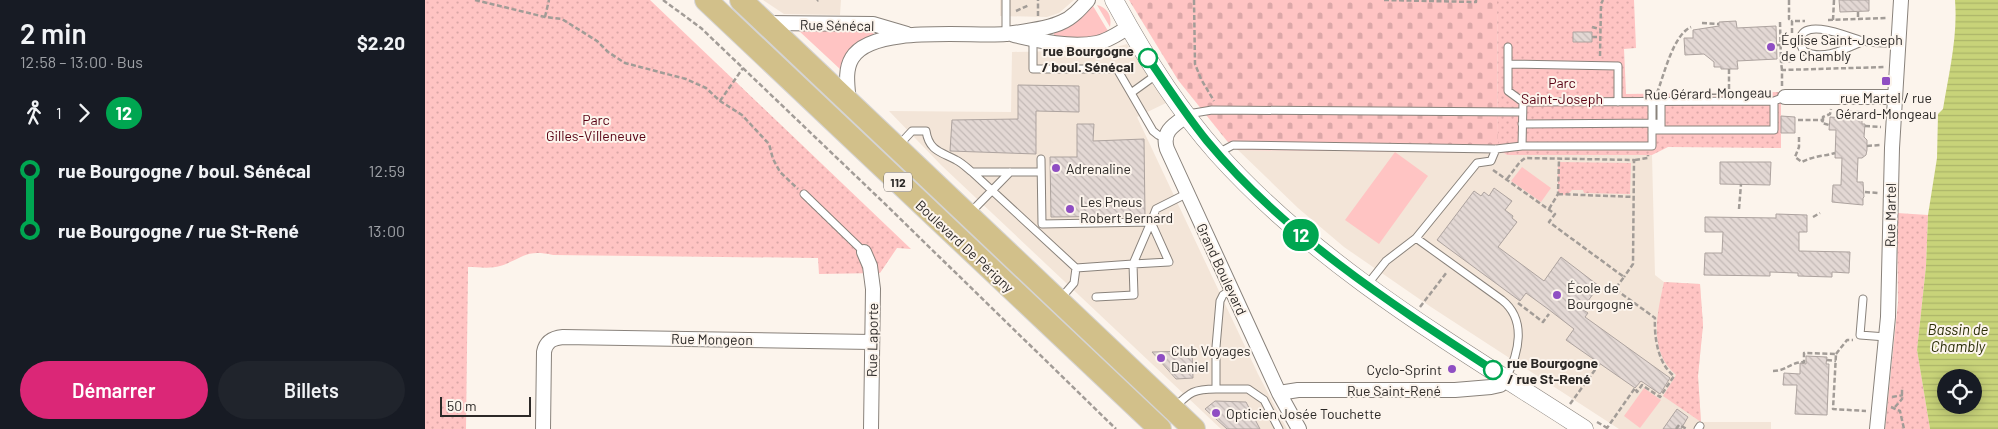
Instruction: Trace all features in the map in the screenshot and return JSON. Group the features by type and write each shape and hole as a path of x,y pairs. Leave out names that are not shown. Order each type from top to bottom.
{"main road":[{"name":"Boulevard De Périgny","path":"706,0 1160,429"},
{"name":"Boulevard De Périgny","path":"741,0 1194,429"}],"street":[{"name":"Rue Sénécal","path":"849,103 849,66 856,52 871,43 908,34 1006,34 1035,29 1064,22 1088,0"},
{"path":"1114,0 1129,28 1187,115 1218,154 1302,236 1367,285 1579,427"},
{"name":"Rue Martel","path":"1877,429 1887,337 1890,187 1901,0"},
{"name":"Rue Sénécal","path":"764,23 873,24 908,34"},
{"name":"Rue Sénécal","path":"1035,29 1052,43 1098,43 1129,28"},
{"name":"Rue Gérard-Mongeau","path":"1780,96 1894,96"},
{"path":"1165,138 1169,128 1187,115"},
{"name":"Grand Boulevard","path":"1165,138 1167,149 1231,290 1279,393 1299,429"},
{"name":"Rue Laporte","path":"864,252 871,266 873,281 871,429"},
{"name":"Rue Mongeon","path":"543,429 544,352 546,345 552,340 567,337 872,342"},
{"name":"Rue Saint-René","path":"1279,393 1298,390 1429,391 1481,389 1499,385 1506,379"}],"lane":[{"path":"1006,0 1006,34"},
{"path":"1035,29 1033,69 1117,70 1153,131 1157,136 1165,138"},
{"path":"1864,41 1838,52 1819,55 1804,51 1800,42 1807,31 1819,29 1833,31 1864,41 1898,43"},
{"path":"1508,47 1508,92 1523,102 1661,102 1780,96 1774,130 1522,124"},
{"path":"1508,64 1618,66 1618,102"},
{"path":"1131,93 1159,73"},
{"path":"1522,146 1523,102"},
{"path":"1218,154 1233,146 1496,149 1522,146 1652,146 1652,102"},
{"path":"1661,102 1661,127"},
{"path":"1187,115 1203,110 1522,112"},
{"path":"896,147 913,131 926,131 929,143 934,148 957,160 972,172 1076,268 1169,262 1151,222"},
{"path":"1367,285 1385,261 1416,238 1477,163 1491,161 1496,149"},
{"path":"1041,159 1042,224"},
{"path":"972,172 1041,172"},
{"path":"968,215 1010,172"},
{"path":"804,194 864,252"},
{"path":"1096,297 1134,296 1133,264 1155,209 1187,194"},
{"path":"1035,230 1042,224 1151,222"},
{"path":"1416,238 1513,310 1518,322 1519,335 1516,355 1506,379"},
{"path":"1059,301 1074,282 1076,268"},
{"path":"1215,389 1220,301 1223,295 1231,290"},
{"path":"1863,299 1859,335 1887,337"},
{"path":"1173,409 1195,390 1248,389 1264,400 1279,429"},
{"path":"1264,400 1279,393"}],"path":[{"path":"475,0 545,17 562,19 597,41 608,52 625,63 686,79 706,88 720,101 742,115 769,144 773,160 780,172 804,194"},
{"path":"545,17 549,0"},
{"name":"Boulevard De Périgny","path":"663,0 701,28 889,207 1116,429"},
{"path":"1194,0 1195,64 1201,79 1214,100 1216,110"},
{"path":"1385,0 1476,2 1476,0"},
{"path":"1600,48 1599,29 1603,0"},
{"path":"1789,0 1789,19 1792,22"},
{"path":"1833,0 1833,20"},
{"path":"1035,29 1039,1"},
{"path":"1016,11 1029,5"},
{"path":"1857,12 1858,19"},
{"path":"1780,22 1779,45 1781,62"},
{"path":"1702,23 1719,24"},
{"path":"1601,24 1606,24"},
{"path":"1592,26 1599,29"},
{"name":"Rue Gérard-Mongeau","path":"1666,95 1657,95 1681,33 1691,27"},
{"path":"1591,37 1599,37"},
{"path":"1779,45 1793,44"},
{"name":"Rue Gérard-Mongeau","path":"1780,96 1782,70 1887,67"},
{"path":"720,101 743,68"},
{"path":"1729,69 1729,94"},
{"path":"1823,120 1823,117 1830,114 1831,103"},
{"path":"1798,120 1823,120"},
{"path":"1823,120 1823,123 1829,125"},
{"path":"1865,126 1884,127"},
{"path":"1799,137 1799,147 1795,157 1802,162 1811,157 1835,153"},
{"path":"1867,146 1883,146"},
{"path":"1507,179 1522,159 1634,160 1648,158 1648,151"},
{"path":"1549,209 1559,194 1559,159"},
{"path":"1607,428 1635,388 1639,393 1643,385 1660,397 1674,376 1663,363 1658,344 1655,318 1615,289 1633,264 1634,160"},
{"path":"1494,170 1555,214 1549,222 1624,277"},
{"path":"1739,209 1741,184"},
{"path":"1865,192 1881,193"},
{"path":"1559,194 1634,197"},
{"path":"1813,217 1820,213"},
{"path":"1419,308 1448,271"},
{"path":"1516,305 1517,303 1543,322 1549,314"},
{"path":"1833,409 1836,354 1843,345"},
{"path":"1773,371 1782,371 1795,362 1804,362 1804,353 1836,354"},
{"path":"1827,360 1836,361"},
{"path":"1570,404 1600,364"},
{"path":"1828,382 1834,382"},
{"path":"1895,408 1903,395 1901,388"},
{"path":"1888,398 1903,395"},
{"path":"1888,407 1900,411 1904,429"},
{"path":"1827,410 1870,412"},
{"path":"1676,429 1679,424 1687,429"}],"shaded area":[{"path":"763,0 841,0 840,15 784,14"},
{"path":"1000,0 1074,0 1059,13 1047,17 1000,16"},
{"path":"1127,44 1166,103 1137,117 1258,374 1287,429 1221,429 941,165 889,111 1011,112 1012,52 1106,50"},
{"name":"École de Bourgogne","path":"1238,150 1504,153 1507,155 1652,155 1655,275 1664,282 1700,284 1703,325 1698,376 1701,422 1771,422 1771,429 1619,429 1431,307 1344,247 1298,208"}],"green space":[{"name":"Parc Gilles-Villeneuve","path":"425,0 650,0 911,249 897,248 880,273 819,274 818,258 553,255 544,253 525,255 496,267 468,267 466,429 425,429"},
{"path":"1129,0 1497,0 1498,145 1227,141 1178,80"},
{"name":"Parc Saint-Joseph","path":"1497,0 1634,0 1636,48 1624,49 1626,94 1781,92 1781,148 1668,147 1652,155 1507,155 1504,153 1238,150 1227,141 1498,145"},
{"path":"1097,5 1104,8 1108,13 1110,27"},
{"path":"1093,6 1108,31 1098,37 1091,38 1054,38 1054,33 1071,25"},
{"path":"798,30 871,31 874,34 841,70"},
{"path":"1395,152 1428,176 1379,244 1345,220"},
{"path":"1558,162 1631,163 1630,194 1584,193 1583,190 1572,190 1567,195 1558,194"},
{"path":"1522,167 1551,188 1541,202 1511,181"},
{"path":"1897,213 1928,215 1926,266 1917,350 1930,429 1885,429 1898,302"},
{"path":"1664,282 1700,284 1703,325 1698,376 1701,422 1663,396 1676,375 1661,355 1658,343 1657,319"},
{"path":"1644,388 1661,400 1640,428 1624,416"}],"water":[{"name":"Bassin de Chambly","path":"1955,0 1998,0 1998,429 1930,429 1917,350 1926,266 1928,215 1937,158 1938,114 1943,109 1955,27"}],"building":[{"path":"1839,0 1869,0 1869,11 1840,12"},
{"path":"1736,21 1737,28 1776,26 1777,59 1737,61 1738,69 1721,69 1721,67 1714,67 1714,62 1704,54 1685,55 1684,38 1693,38 1693,30 1719,26 1719,22"},
{"path":"1573,32 1592,32 1592,42 1573,42"},
{"path":"1018,85 1079,86 1079,112 1036,111 1036,154 950,151 952,120 1018,119"},
{"path":"1843,111 1860,111 1862,124 1865,124 1864,137 1867,140 1867,150 1866,155 1858,158 1857,182 1863,182 1863,205 1832,202 1833,185 1841,185 1842,158 1835,158 1836,130 1829,130 1830,117 1843,118"},
{"path":"1781,116 1795,117 1795,133 1781,133"},
{"path":"1077,124 1094,124 1093,141 1144,139 1145,216 1051,217 1050,157 1077,157"},
{"path":"1720,162 1771,162 1770,185 1720,184"},
{"path":"1494,188 1512,201 1505,210 1517,222 1498,247 1544,281 1561,257 1599,286 1582,309 1588,313 1585,317 1670,378 1660,394 1641,381 1635,388 1566,340 1574,329 1548,309 1526,293 1520,301 1437,240 1474,191 1481,196 1484,192 1489,196"},
{"path":"1776,214 1807,215 1807,232 1799,232 1799,251 1850,252 1849,273 1832,272 1832,277 1798,276 1798,273 1770,272 1770,276 1704,275 1705,253 1722,253 1723,232 1705,232 1705,217 1776,218"},
{"path":"1192,351 1193,378 1176,379 1152,352"},
{"path":"1806,356 1827,357 1826,364 1829,364 1827,415 1795,414 1797,385 1783,385 1784,373 1800,374 1800,363 1806,364"},
{"path":"1215,401 1246,402 1260,429 1227,429 1205,409"},
{"path":"1677,409 1688,417 1681,429 1663,429"}],"bus line":[{"name":"12","path":"1148,58 1206,140 1239,177 1285,221 1346,271 1493,370"}],"place":[{"name":"Église Saint-Joseph de Chambly","path":"1771,47"},
{"name":"rue Bourgogne / boul. Sénécal","path":"1148,58"},
{"name":"rue Martel / rue Gérard-Mongeau","path":"1886,81"},
{"name":"Adrenaline","path":"1056,168"},
{"name":"Les Pneus Robert Bernard","path":"1070,209"},
{"name":"École de Bourgogne","path":"1557,295"},
{"name":"Club Voyages Daniel","path":"1161,358"},
{"name":"Cyclo-Sprint","path":"1452,369"},
{"name":"rue Bourgogne / rue St-René","path":"1493,370"},
{"name":"Opticien Josée Touchette","path":"1216,413"}]}
